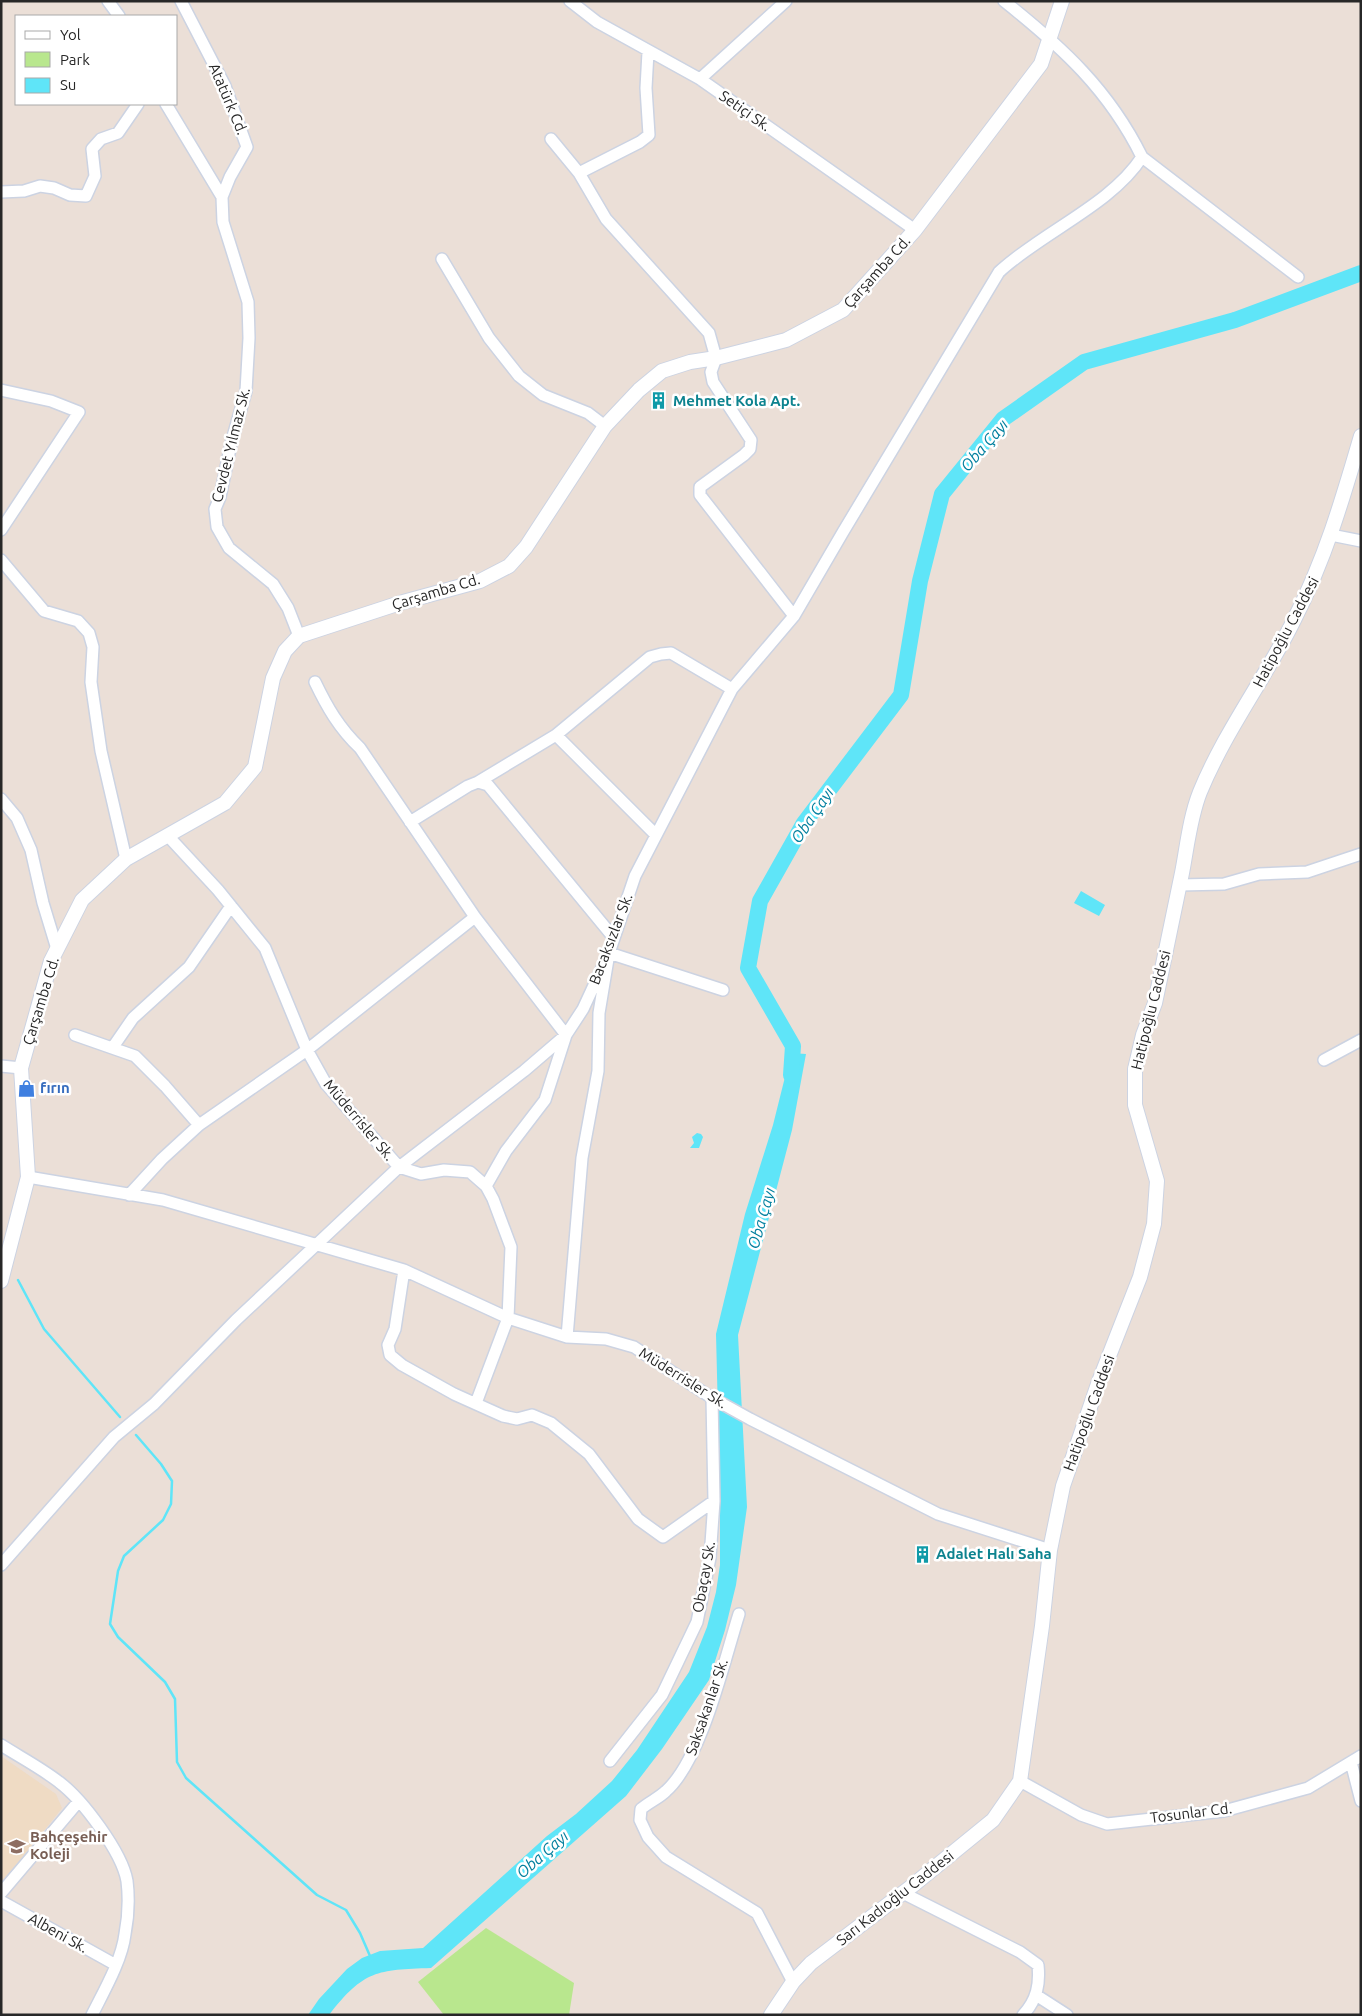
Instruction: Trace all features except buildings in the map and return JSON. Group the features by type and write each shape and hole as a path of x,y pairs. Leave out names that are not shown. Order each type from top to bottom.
{"street":[{"path":"108,1 117,15"},
{"name":"Atatürk Cd.","path":"181,1 225,86 247,147 230,177 222,197"},
{"name":"Setiçi Sk.","path":"570,1 597,22 648,52 700,79 915,230"},
{"path":"700,79 786,1"},
{"path":"1004,1 1051,38 1092,80 1128,128 1142,157 1298,277"},
{"name":"Çarşamba Cd.","path":"1,1281 28,1177 21,1068 51,962 82,900 126,859 225,803 255,767 273,678 285,651 299,636 402,602 480,581 509,566 526,547 605,426 639,390 662,371 690,362 716,358 786,340 843,310 915,230 1041,64 1062,1"},
{"path":"579,173 640,142 649,135 646,88 648,52"},
{"path":"1,192 24,191 40,186 54,188 70,195 86,196 95,176 92,149 101,139 118,132 137,105"},
{"path":"167,105 222,197"},
{"path":"551,139 579,173 606,219 708,333 716,358 711,372 713,382 751,440 750,448 744,455 700,487 700,494 794,616"},
{"name":"Bacaksızlar Sk.","path":"486,1186 506,1151 545,1100 566,1035 583,1010 609,953 635,876 732,688 794,616 999,272 1018,255 1106,195 1133,171 1142,157"},
{"name":"Cevdet Yılmaz Sk.","path":"222,197 224,222 248,302 249,338 246,390 231,444 220,497 215,509 217,527 229,548 273,584 288,608 299,636"},
{"path":"442,259 489,338 519,376 543,395 588,413 605,426"},
{"path":"1,390 51,401 79,412 1,530"},
{"name":"Hatipoğlu Caddesi","path":"1020,1781 1042,1626 1050,1550 1063,1486 1098,1384 1140,1277 1154,1224 1157,1181 1135,1106 1135,1069 1143,1035 1155,1003 1199,795 1214,760 1233,724 1260,684 1319,569 1361,436"},
{"path":"1331,535 1361,541"},
{"path":"1,560 44,611 78,621 89,633 93,647 91,682 102,751 126,859"},
{"path":"410,822 556,735 650,657 671,653 732,688"},
{"path":"1,1565 114,1437 154,1404 236,1320 316,1244 399,1167 524,1071 566,1035 475,917 360,748 344,732 334,718 315,682"},
{"path":"556,735 656,835"},
{"path":"478,782 488,786 614,938"},
{"path":"1,798 17,818 31,850 42,903 57,949"},
{"name":"Müderrisler Sk.","path":"168,836 232,906 265,948 306,1050 326,1084 399,1167 421,1174 444,1170 470,1172 486,1186 493,1198 511,1247 508,1318 567,1337 606,1339 634,1348 750,1420 938,1514 1050,1550"},
{"path":"1180,885 1224,884 1259,874 1307,872 1361,854"},
{"path":"113,1047 133,1018 190,967 232,906"},
{"path":"129,1195 162,1159 199,1125 306,1050 475,917"},
{"path":"567,1337 582,1158 598,1071 599,1013 609,953 723,990"},
{"path":"75,1035 135,1056 166,1086 199,1125"},
{"path":"1324,1060 1361,1040"},
{"path":"1,1066 21,1068"},
{"path":"28,1177 163,1200 316,1244 404,1270 508,1318 476,1403"},
{"path":"404,1270 394,1329 388,1346 390,1355 402,1365 454,1394 503,1416 517,1419 532,1415 551,1423 589,1454 638,1519 663,1538 714,1501"},
{"name":"Obaçay Sk.","path":"610,1761 662,1695 697,1622 710,1558 714,1501 712,1398"},
{"name":"Saksakanlar Sk.","path":"739,1614 707,1716 687,1763 666,1791 641,1809 640,1820 648,1837 666,1857 757,1913 793,1982"},
{"path":"1,1745 60,1783 79,1800 99,1826 120,1859 127,1881 125,1935 116,1965 92,2015"},
{"path":"1356,1759 1361,1801"},
{"name":"Tosunlar Cd.","path":"1020,1781 1081,1815 1108,1824 1224,1811 1308,1788 1356,1759"},
{"name":"Sarı Kadıoğlu Caddesi","path":"770,2015 793,1982 811,1963 903,1893 993,1820 1020,1781"},
{"path":"1,1893 79,1800"},
{"path":"903,1893 1020,1952 1038,1965 1040,1981 1033,2005 1023,2015"},
{"name":"Albeni Sk.","path":"1,1901 116,1965"},
{"path":"1036,1994 1067,2015"}],"shaded area":[{"name":"Bahçeşehir Koleji","path":"1,1756 56,1794 62,1808 1,1885"}],"green space":[{"path":"486,1928 574,1983 569,2015 444,2015 418,1982"}],"water":[{"path":"1081,891 1105,905 1099,916 1074,903"},
{"path":"791,1053 806,1054 792,1130 738,1335 747,1507 736,1585 725,1630 709,1680 662,1749 626,1796 431,1968 397,1970 373,1975 352,1989 329,2015 308,2015 319,1999 347,1969 362,1958 380,1951 423,1948 547,1836 576,1814 612,1781 637,1750 689,1672 707,1627 716,1592 720,1565 716,1334 745,1214 773,1125"},
{"path":"697,1133 703,1137 699,1148 690,1148 694,1143 692,1137"}],"waterway":[{"name":"Oba Çayı","path":"791,1075 793,1046 748,968 760,901 804,823 901,695 920,581 942,494 1003,419 1084,362 1235,320 1361,273"},
{"path":"18,1280 44,1329 120,1417"},
{"path":"136,1435 161,1464 172,1481 171,1504 163,1520 124,1556 118,1571 110,1624 118,1637 165,1682 175,1699 177,1762 186,1778 317,1895 346,1910 360,1933 370,1956"}],"place":[{"name":"Mehmet Kola Apt.","path":"659,401"},
{"name":"fırın","path":"26,1088"},
{"name":"Adalet Halı Saha","path":"922,1554"},
{"name":"Bahçeşehir Koleji","path":"16,1846"}]}
